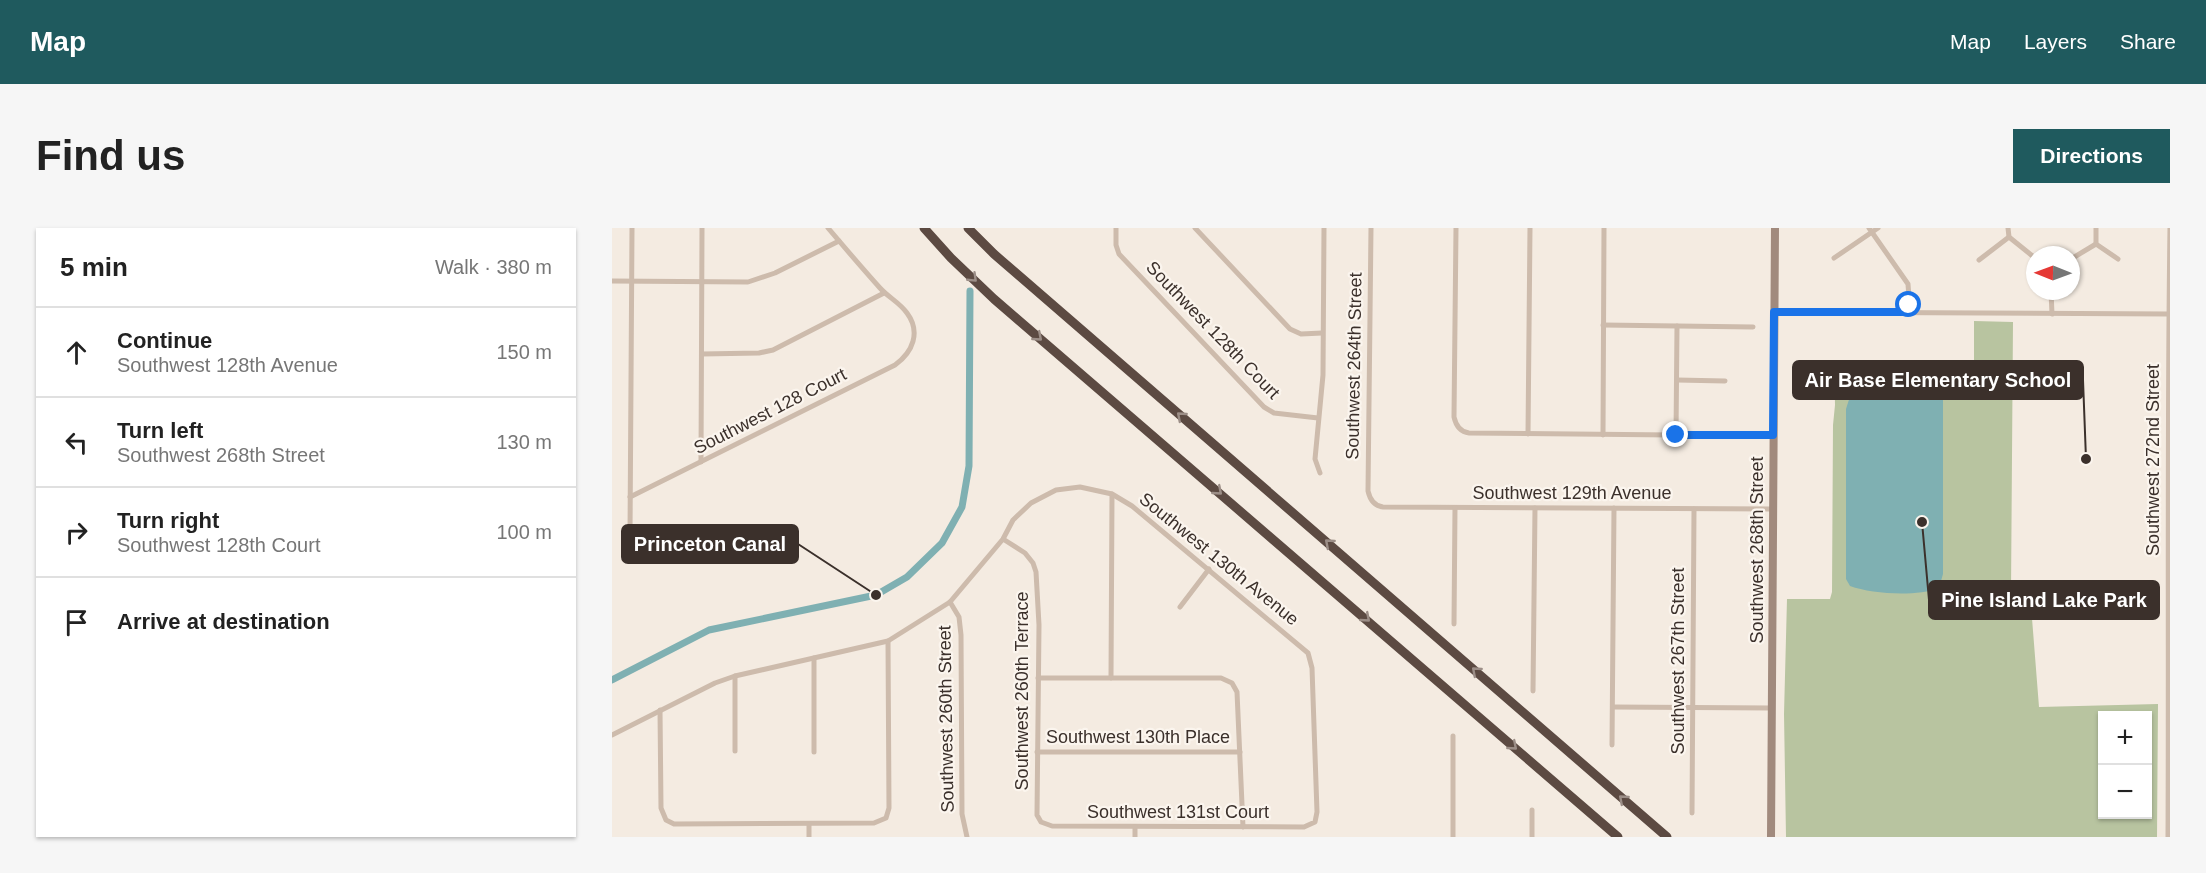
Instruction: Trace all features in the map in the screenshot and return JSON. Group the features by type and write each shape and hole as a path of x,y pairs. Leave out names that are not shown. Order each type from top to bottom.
{"highway":[{"path":"924,228 951,258 994,299 1618,837"},
{"path":"968,228 994,254 1667,837"}],"main road":[{"name":"Southwest 268th Street","path":"1771,837 1775,228"}],"street":[{"path":"630,536 632,228"},
{"path":"701,462 702,228"},
{"path":"702,354 767,352 884,293 828,228"},
{"name":"Southwest 128th Court","path":"1116,228 1116,245 1119,254 1264,407 1274,413 1318,417"},
{"path":"1195,228 1290,329 1301,334 1322,333"},
{"path":"1320,473 1315,459 1323,375 1324,228"},
{"name":"Southwest 264th Street","path":"1371,228 1368,491 1373,503"},
{"path":"1456,228 1454,417 1459,429 1469,433 1773,435"},
{"path":"1528,434 1530,228"},
{"path":"1603,435 1604,228"},
{"path":"1834,258 1870,230 1878,228"},
{"path":"2008,228 2009,237 2026,251"},
{"path":"2096,228 2096,244"},
{"name":"Southwest 272nd Street","path":"2168,837 2170,228"},
{"path":"1870,230 1908,284 1910,312"},
{"path":"1979,260 2009,237"},
{"path":"612,281 748,282 762,278 839,241"},
{"path":"2080,254 2096,244"},
{"path":"2096,244 2118,260"},
{"name":"Southwest 128 Court","path":"630,497 896,365 907,356 914,341 913,323 906,312 884,293"},
{"path":"2051,300 2052,314"},
{"path":"1774,312 2169,314"},
{"path":"1603,325 1753,327"},
{"path":"1676,435 1677,326"},
{"path":"1677,380 1725,381"},
{"name":"Southwest 130th Avenue","path":"612,735 716,683 735,676 888,641 951,602 1003,539 1013,520 1031,503 1056,490 1080,487 1112,494 1132,506 1308,653 1312,668 1313,690 1317,812 1315,822"},
{"path":"1111,678 1112,494"},
{"name":"Southwest 129th Avenue","path":"1373,503 1383,507 1773,509"},
{"path":"1454,624 1455,508"},
{"path":"1533,691 1535,508"},
{"path":"1612,745 1614,508"},
{"name":"Southwest 267th Street","path":"1692,813 1694,509"},
{"name":"Southwest 260th Terrace","path":"1003,539 1025,553 1033,563 1036,572 1038,678 1036,815 1041,822"},
{"path":"1180,607 1209,569"},
{"name":"Southwest 260th Street","path":"951,602 959,617 961,635 962,814 967,837"},
{"path":"660,710 661,808 666,820 674,824 874,823 886,818 889,808 888,641"},
{"path":"814,658 814,752"},
{"path":"735,676 735,751"},
{"path":"1038,678 1221,678 1232,683 1237,692 1243,827"},
{"path":"1613,707 1771,708"},
{"path":"1453,736 1453,837"},
{"name":"Southwest 130th Place","path":"1037,752 1240,752"},
{"path":"1532,810 1532,837"},
{"name":"Southwest 131st Court","path":"1041,822 1052,826 1304,827 1315,822"},
{"path":"809,825 809,837"},
{"path":"1134,837 1135,827"}],"green space":[{"path":"1974,321 2013,322 2011,592 2030,593 2039,707 2158,704 2157,837 1786,837 1784,714 1787,599 1830,599 1832,592 1834,360 1974,361"}],"water":[{"path":"1877,375 1929,375 1939,378 1943,386 1943,574 1939,588 1929,591 1894,593 1870,591 1850,586 1846,579 1846,409 1856,387"}],"waterway":[{"path":"612,680 709,630 876,595 907,577 942,543 962,507 969,466 970,291"}],"place":[{"name":"Air Base Elementary School","path":"2086,459"},
{"name":"Pine Island Lake Park","path":"1922,522"},
{"name":"Princeton Canal","path":"876,595"}],"route":[{"path":"1676,435 1773,435 1774,312 1910,312 1909,305"}]}
